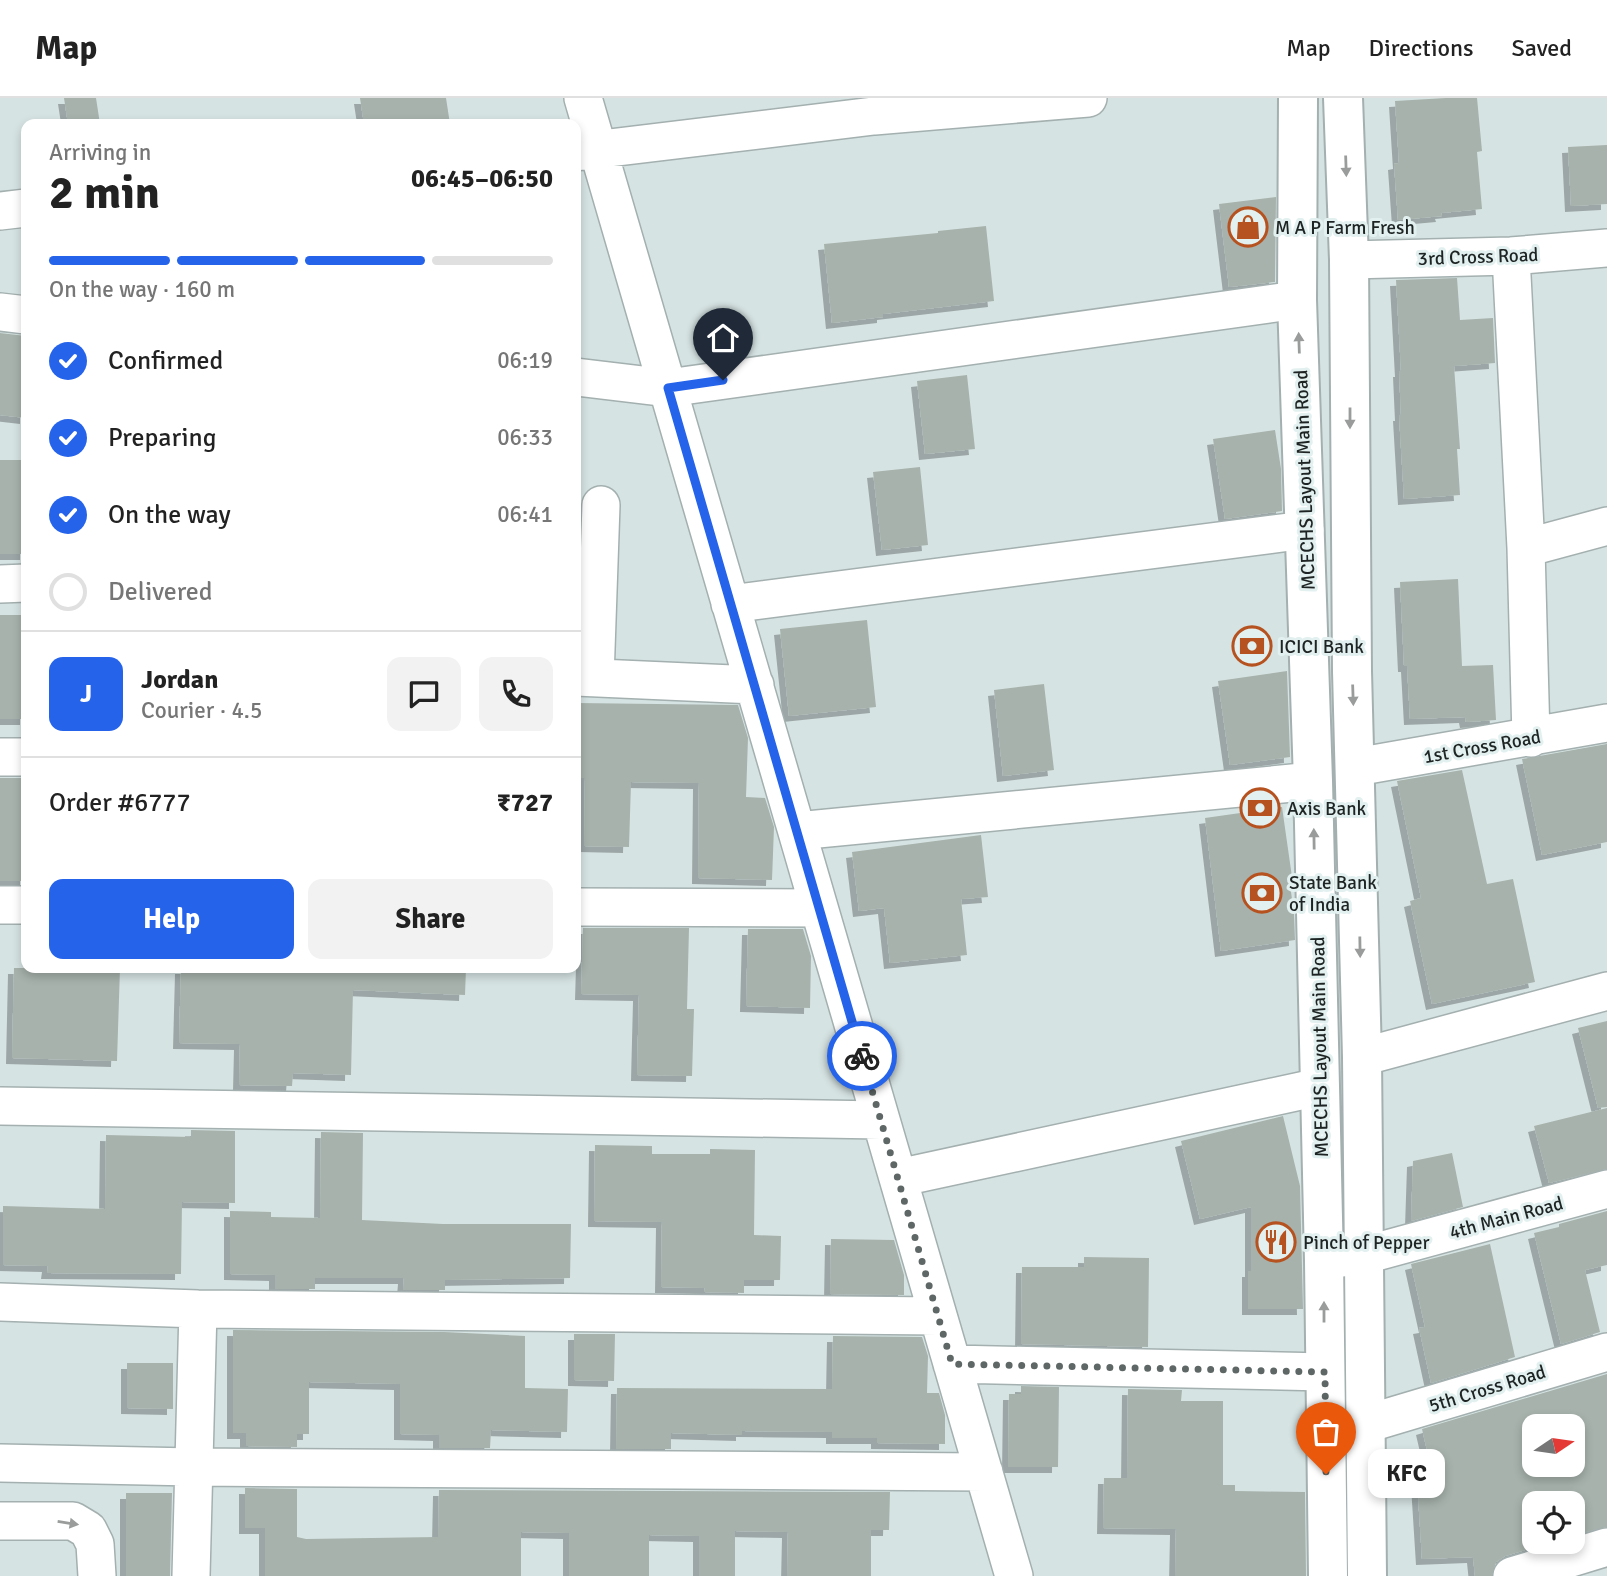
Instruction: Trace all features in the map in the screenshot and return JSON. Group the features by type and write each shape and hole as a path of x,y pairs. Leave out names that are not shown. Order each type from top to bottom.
{"main road":[{"name":"MCECHS Layout Main Road","path":"1298,98 1297,300 1313,781 1328,1576"},
{"path":"1343,98 1349,260 1352,671 1366,1255 1367,1576"}],"street":[{"path":"583,98 587,150 668,388 1014,1576"},
{"path":"587,150 874,107 1088,98"},
{"path":"0,211 21,209"},
{"name":"3rd Cross Road","path":"1349,260 1511,256 1607,248"},
{"path":"1511,256 1526,548 1531,738"},
{"path":"581,378 668,388 1297,300"},
{"path":"0,312 21,314"},
{"path":"601,505 585,677 755,685"},
{"path":"1526,548 1607,526"},
{"path":"730,604 1305,530"},
{"path":"0,584 21,583"},
{"name":"1st Cross Road","path":"1356,767 1607,723"},
{"path":"0,757 21,757"},
{"path":"797,831 1313,781"},
{"path":"0,905 21,905"},
{"path":"581,907 819,908"},
{"path":"1362,1057 1607,990"},
{"path":"898,1178 1319,1087"},
{"path":"0,1106 881,1120"},
{"name":"4th Main Road","path":"1324,1261 1366,1255 1607,1189"},
{"path":"0,1302 198,1308 938,1316"},
{"path":"191,1576 198,1308"},
{"name":"5th Cross Road","path":"1366,1424 1607,1352"},
{"path":"952,1364 1325,1372"},
{"path":"0,1463 192,1467 984,1472"},
{"path":"0,1521 73,1521 88,1530 95,1544 97,1576"},
{"path":"1512,1576 1607,1547"}],"building":[{"path":"64,98 96,98 99,119 67,119"},
{"path":"360,98 446,98 449,119 363,119"},
{"path":"1477,98 1482,151 1477,152 1482,209 1398,220 1394,164 1399,163 1395,101"},
{"path":"1607,145 1607,204 1571,206 1568,147"},
{"path":"1276,197 1275,282 1229,287 1219,204"},
{"path":"986,226 994,301 832,323 824,244"},
{"path":"1457,278 1460,320 1493,318 1495,363 1454,366 1460,449 1457,449 1460,495 1404,499 1396,280"},
{"path":"0,333 21,335 21,417 0,415"},
{"path":"967,375 975,449 925,454 917,381"},
{"path":"1275,430 1281,469 1282,511 1225,519 1213,439"},
{"path":"0,460 21,460 21,554 0,554"},
{"path":"920,467 928,545 882,550 873,472"},
{"path":"1458,579 1462,666 1493,665 1496,720 1466,722 1465,717 1410,719 1407,666 1404,666 1400,582"},
{"path":"0,615 21,615 21,719 0,719"},
{"path":"867,620 876,707 789,716 780,629"},
{"path":"1287,671 1290,757 1230,765 1218,681"},
{"path":"1044,684 1054,770 1003,776 994,690"},
{"path":"581,703 738,705 748,738 746,797 765,798 774,827 772,880 698,878 699,783 631,782 629,847 584,846 585,778 581,778"},
{"path":"1607,744 1607,842 1542,855 1522,759"},
{"path":"1462,770 1487,884 1513,879 1535,982 1432,1004 1410,901 1421,898 1397,781"},
{"path":"0,778 21,778 21,881 0,881"},
{"path":"1282,807 1292,877 1289,877 1295,940 1221,951 1205,818"},
{"path":"981,835 988,897 961,899 967,955 890,963 884,908 859,911 852,852"},
{"path":"583,928 689,928 687,1009 694,1009 692,1076 637,1075 639,995 581,994"},
{"path":"748,929 803,929 811,956 810,1008 746,1006"},
{"path":"14,968 21,968 21,973 120,973 117,1061 12,1058"},
{"path":"181,973 466,973 465,995 353,990 351,1075 293,1073 292,1086 239,1085 240,1044 179,1043"},
{"path":"1607,1021 1607,1107 1598,1108 1578,1028"},
{"path":"1607,1108 1607,1169 1549,1183 1534,1126"},
{"path":"1283,1116 1300,1186 1303,1309 1248,1309 1251,1207 1200,1219 1181,1141"},
{"path":"191,1130 235,1131 235,1203 182,1202 181,1274 47,1273 48,1266 3,1265 3,1206 105,1209 106,1135 191,1137"},
{"path":"321,1132 363,1133 362,1220 443,1224 571,1224 570,1278 445,1280 445,1290 403,1290 404,1278 315,1278 315,1289 275,1289 275,1275 230,1274 230,1211 271,1212 271,1217 320,1218"},
{"path":"595,1145 652,1146 652,1154 710,1154 710,1149 755,1150 754,1235 781,1236 780,1280 744,1280 744,1293 704,1292 705,1288 661,1287 662,1222 594,1221"},
{"path":"1452,1153 1463,1207 1411,1221 1413,1161"},
{"path":"1607,1211 1607,1265 1585,1270 1600,1332 1561,1344 1534,1233"},
{"path":"831,1239 894,1240 904,1275 904,1295 830,1294"},
{"path":"1490,1244 1515,1357 1431,1383 1419,1328 1425,1327 1411,1264"},
{"path":"1084,1257 1149,1258 1148,1347 1021,1344 1022,1267 1084,1267"},
{"path":"233,1330 444,1332 525,1336 525,1388 568,1389 567,1432 491,1430 490,1448 439,1448 439,1435 400,1434 400,1384 309,1382 309,1434 297,1434 297,1447 246,1446 246,1433 233,1433"},
{"path":"574,1334 615,1334 614,1381 574,1380"},
{"path":"833,1336 922,1337 928,1356 927,1393 939,1393 945,1415 945,1444 877,1443 877,1438 832,1438 832,1432 742,1431 742,1435 671,1433 671,1449 616,1449 617,1388 832,1389"},
{"path":"127,1363 173,1363 173,1409 127,1408"},
{"path":"1607,1374 1607,1527 1585,1532 1585,1491 1522,1491 1522,1551 1496,1562 1492,1576 1475,1576 1473,1557 1422,1559 1417,1480 1434,1480 1422,1429"},
{"path":"1021,1386 1059,1387 1058,1467 1008,1467 1009,1394 1021,1394"},
{"path":"1128,1389 1182,1390 1181,1401 1223,1401 1223,1485 1235,1485 1235,1491 1305,1492 1306,1576 1175,1576 1176,1529 1103,1528 1104,1478 1127,1478"},
{"path":"245,1488 297,1489 297,1537 306,1539 438,1537 439,1490 890,1492 889,1530 871,1530 871,1576 787,1576 788,1532 735,1531 735,1576 699,1576 699,1536 649,1535 649,1576 569,1576 569,1533 521,1532 521,1576 265,1576 265,1528 245,1528"},
{"path":"126,1493 172,1493 170,1576 126,1576"}],"way so far":[{"path":"862,1056 952,1364 1325,1372 1326,1474"}],"place":[{"name":"M A P Farm Fresh","path":"1248,227"},
{"name":"ICICI Bank","path":"1252,646"},
{"name":"Axis Bank","path":"1260,808"},
{"name":"State Bank of India","path":"1262,893"},
{"name":"Pinch of Pepper","path":"1276,1242"},
{"name":"KFC","path":"1326,1474"}],"route":[{"path":"723,380 668,388 862,1056"}]}
